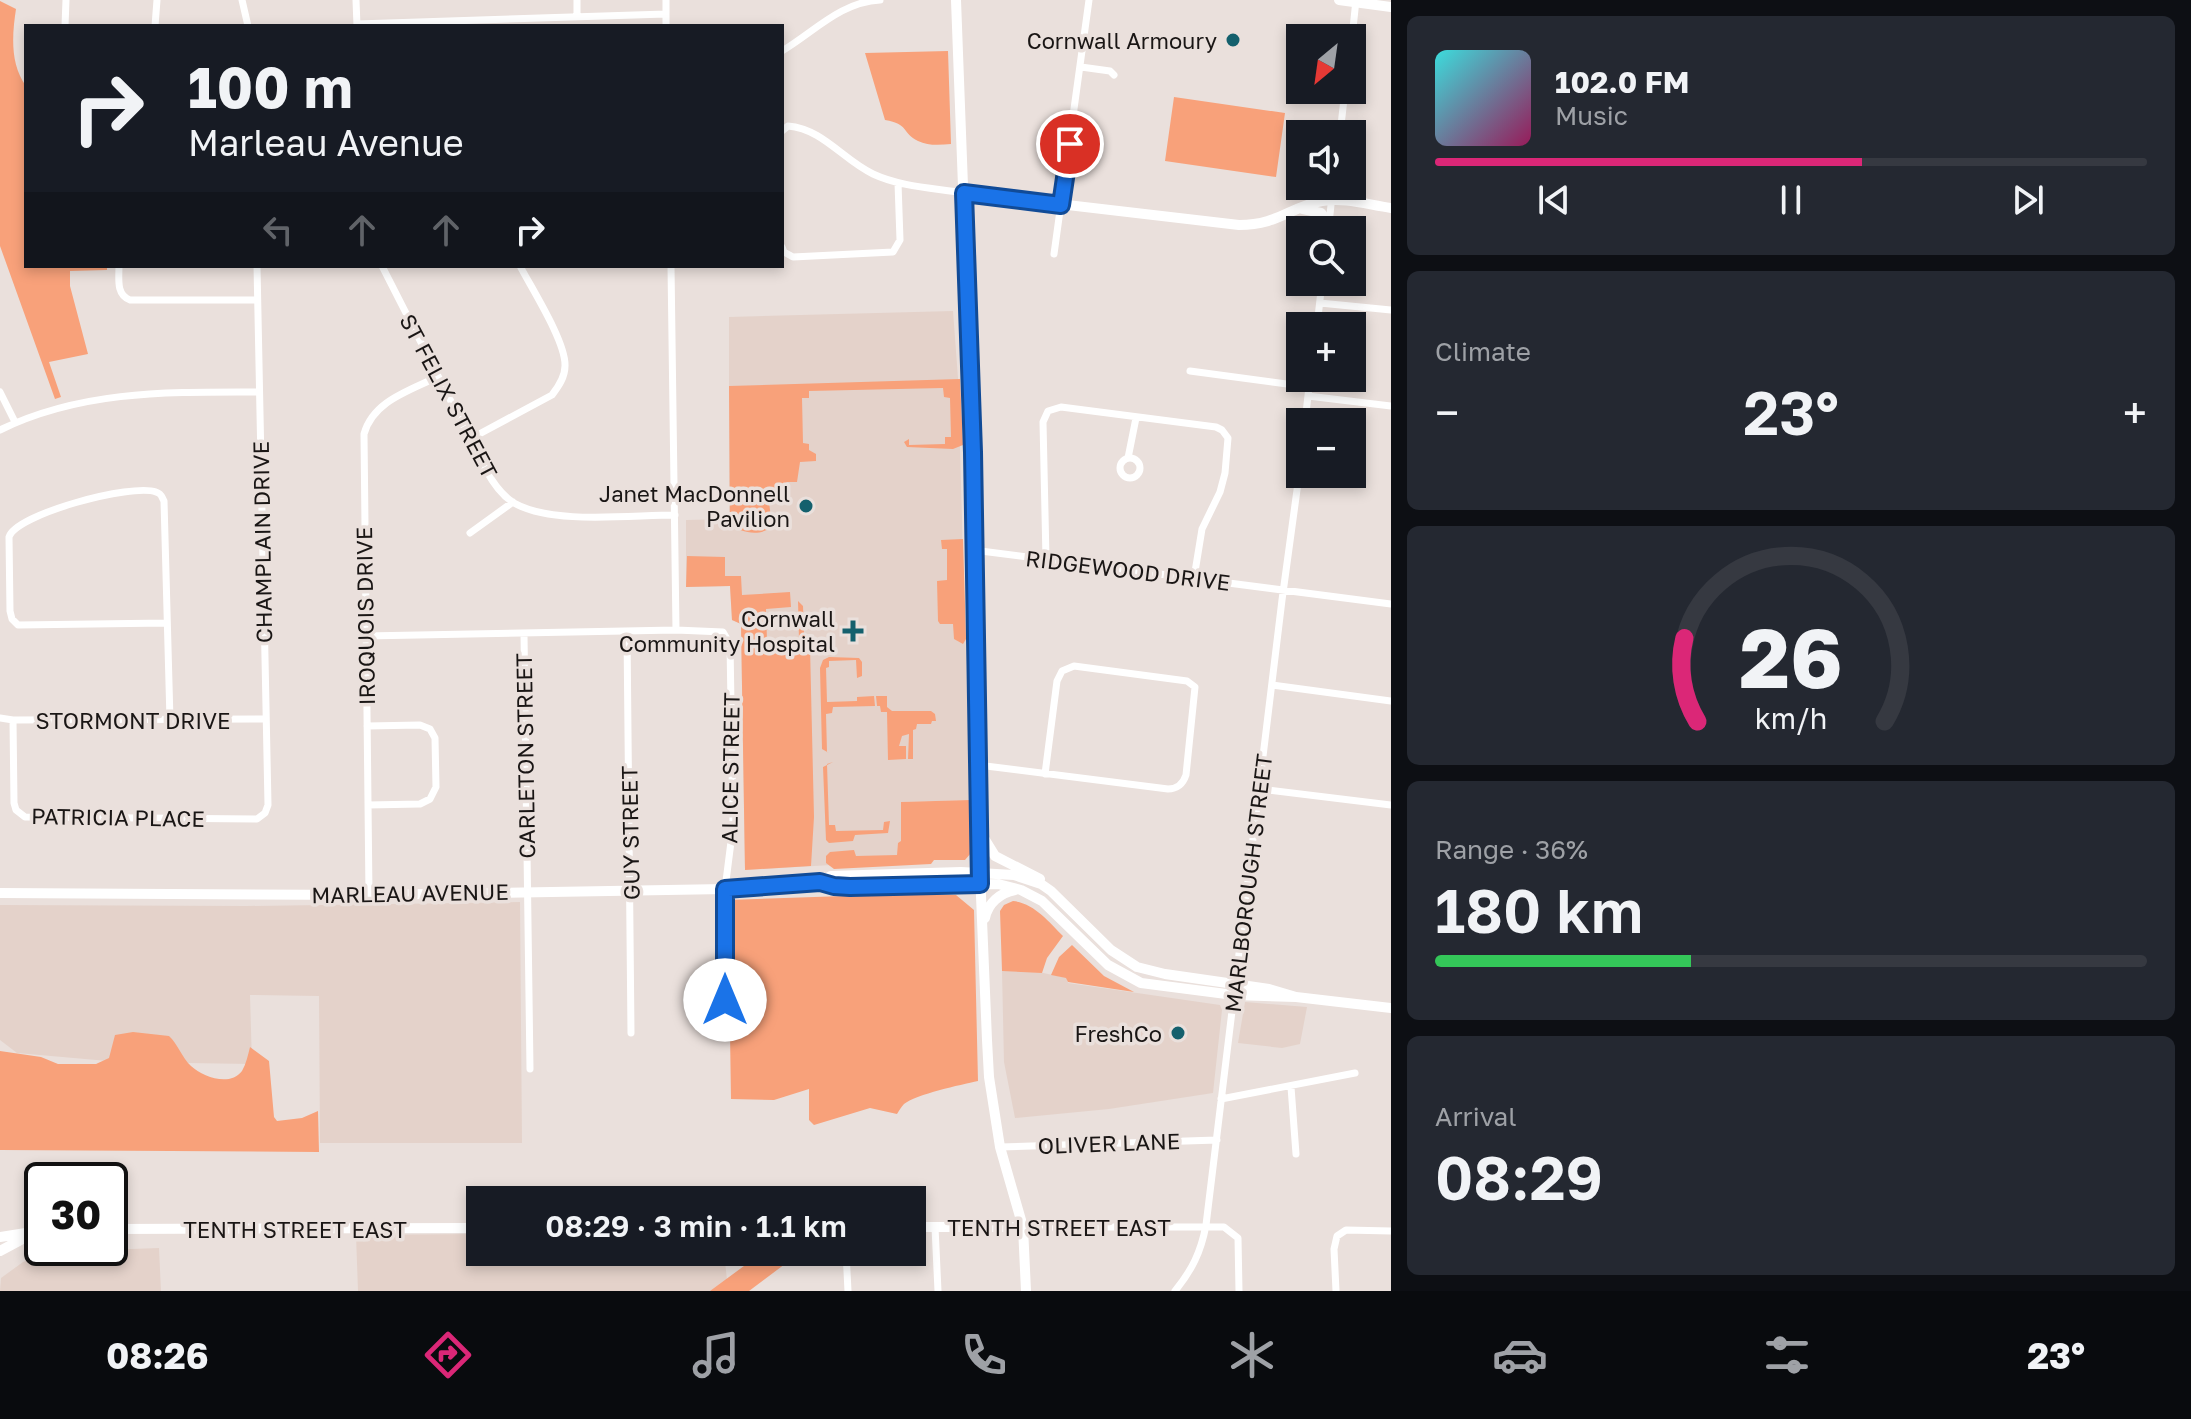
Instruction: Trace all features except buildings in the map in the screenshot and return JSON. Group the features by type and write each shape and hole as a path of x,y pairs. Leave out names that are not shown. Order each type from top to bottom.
{"main road":[{"path":"956,0 972,437 980,884 989,1077 1000,1147 1023,1227 1026,1291"},
{"path":"1339,0 1391,7"},
{"path":"964,193 1239,225 1272,222 1332,200 1391,208"},
{"path":"1301,209 1310,209 1323,216"},
{"path":"980,831 995,856 1035,876 1111,950 1137,967 1235,989 1391,1008"},
{"name":"MARLEAU AVENUE","path":"820,882 831,876 1004,873 1030,880 1059,897"},
{"name":"MARLEAU AVENUE","path":"0,893 369,895 725,889 820,882 850,887 998,884 1020,890"},
{"path":"983,932 986,914 993,902 1007,892 1020,890 1047,905 1099,958 1129,978 1152,985 1235,989"},
{"name":"TENTH STREET EAST","path":"926,1227 1023,1227"},
{"name":"TENTH STREET EAST","path":"128,1229 466,1228"},
{"path":"0,1237 24,1235"},
{"path":"0,1251 24,1238"}],"street":[{"path":"65,24 66,0"},
{"path":"155,24 157,0"},
{"path":"242,0 248,24"},
{"path":"356,0 357,24"},
{"path":"577,0 577,16"},
{"path":"666,0 666,24"},
{"path":"784,50 845,7 880,0"},
{"path":"1054,254 1089,0"},
{"path":"1354,24 1356,1"},
{"path":"381,24 666,14"},
{"path":"1081,67 1110,71 1114,75"},
{"path":"784,129 788,126 809,131 859,166 898,183 964,193"},
{"path":"784,252 793,257 893,252 900,240 898,183"},
{"path":"1330,216 1332,200"},
{"path":"119,268 122,296 130,300 257,300"},
{"name":"CHAMPLAIN DRIVE","path":"257,268 268,805 263,816"},
{"name":"ST FELIX STREET","path":"383,268 495,485 513,502 551,516 675,515"},
{"path":"470,439 552,395 565,373 562,346 521,268"},
{"path":"365,636 676,630 671,268"},
{"path":"1319,312 1321,296"},
{"path":"1320,303 1391,310"},
{"path":"1190,371 1286,384"},
{"name":"IROQUOIS DRIVE","path":"369,895 364,433 377,410 392,399 437,377"},
{"path":"0,392 15,422"},
{"path":"0,430 64,405 107,396 258,392"},
{"path":"1331,392 1391,406"},
{"path":"1046,559 1044,417 1051,409 1061,407 1222,430 1228,438 1223,484 1202,529 1194,578"},
{"path":"1128,458 1136,418"},
{"name":"MARLBOROUGH STREET","path":"1175,1291 1189,1274 1201,1251 1206,1225 1297,488"},
{"path":"167,623 18,625 10,611 11,531 30,519 80,502 130,492 151,491 160,495 164,501 170,720"},
{"path":"470,533 513,502"},
{"name":"RIDGEWOOD DRIVE","path":"973,550 1391,604"},
{"name":"ALICE STREET","path":"676,630 724,633 730,644 733,826 725,889 725,1000"},
{"name":"GUY STREET","path":"627,632 631,1033"},
{"name":"CARLETON STREET","path":"524,634 530,1069"},
{"path":"978,765 1045,774 1168,789 1179,786 1186,775 1195,687 1187,681 1074,666 1062,671 1057,681 1045,774"},
{"path":"1272,685 1391,701"},
{"name":"STORMONT DRIVE","path":"0,718 265,719"},
{"name":"PATRICIA PLACE","path":"13,720 14,803 19,814 25,817 257,819 263,816"},
{"path":"367,726 420,725 430,729 435,738 436,775 434,794 427,802 368,805"},
{"path":"1260,789 1391,805"},
{"path":"1221,1099 1355,1073"},
{"path":"1291,1087 1296,1154"},
{"name":"OLIVER LANE","path":"1000,1147 1217,1140"},
{"path":"1206,1225 1224,1227 1238,1238 1239,1291"},
{"name":"TENTH STREET EAST","path":"1023,1227 1206,1225"},
{"path":"935,1227 938,1291"},
{"path":"1336,1291 1334,1249 1337,1236 1346,1230 1391,1231"},
{"path":"847,1266 848,1291"}],"shaded area":[{"path":"0,1 16,9 15,59 24,82 24,268 107,268 70,271 70,286 88,354 49,362 61,397 55,399 0,246"},
{"path":"948,51 951,144 926,144 913,138 902,126 885,120 865,53"},
{"path":"1174,97 1285,113 1276,177 1165,161"},
{"name":"Cornwall Community Hospital","path":"953,311 958,378 970,800 901,802 901,861 745,870 741,624 732,620 730,586 686,587 686,520 729,519 729,317"},
{"path":"960,379 963,445 953,449 907,447 904,442 909,439 909,445 945,444 945,437 951,437 950,398 944,397 943,388 809,391 809,398 802,398 803,443 809,444 809,450 816,454 816,461 800,462 797,482 787,482 769,502 772,526 768,529 751,532 739,530 730,524 729,386"},
{"path":"963,539 966,639 963,644 954,639 953,624 940,624 938,621 937,581 947,580 947,549 942,549 941,540"},
{"path":"687,556 725,557 725,576 741,576 742,595 790,592 791,607 766,609 767,641 799,640 798,601 803,606 804,634 810,647 814,817 811,866 745,870 741,624 732,620 730,586 686,587"},
{"path":"829,657 859,658 862,676 857,678 856,660 829,661 826,668 827,702 857,701 857,697 874,696 875,706 833,707 832,713 826,714 827,752 822,749 820,668 823,660"},
{"path":"876,696 887,696 887,707 892,711 931,711 935,714 936,721 917,724 913,730 913,759 908,759 909,734 902,736 899,746 906,746 906,759 888,760 887,712 881,712"},
{"path":"827,765 829,825 835,825 836,831 883,830 884,822 890,821 888,833 855,835 853,841 829,843 826,840 823,767"},
{"path":"970,800 971,853 965,860 834,869 826,863 830,852 854,850 856,856 897,855 901,841 901,802"},
{"path":"956,895 974,910 978,1081 919,1097 904,1104 897,1114 870,1108 814,1125 809,1120 809,1089 774,1100 731,1099 728,900"},
{"path":"1013,901 1034,909 1063,936 1047,958 1042,973 1002,971 1000,911"},
{"path":"520,902 522,1143 320,1143 319,996 250,995 252,1064 119,1062 17,1053 0,1040 0,905 247,906"},
{"path":"1072,945 1104,976 1134,992 1068,982 1066,978 1051,975 1059,957"},
{"path":"1002,971 1034,971 1067,978 1068,983 1220,1005 1213,1093 1109,1109 1015,1118 1004,1062"},
{"path":"1245,1002 1307,1007 1300,1044 1282,1048 1238,1043"},
{"path":"133,1032 169,1036 191,1066 216,1079 237,1076 242,1071 250,1047 269,1061 274,1117 277,1121 302,1118 318,1111 319,1152 0,1150 0,1051 41,1057 58,1064 96,1064 109,1058 115,1035"},
{"path":"466,1234 466,1266 726,1266 727,1280 712,1291 358,1291 356,1235"},
{"path":"159,1248 161,1291 0,1291 1,1278 24,1262 24,1266 128,1266 128,1249"},
{"path":"744,1266 782,1266 749,1291 710,1291"}],"place":[{"name":"Cornwall Armoury","path":"1233,40"},
{"name":"Janet MacDonnell Pavilion","path":"806,506"},
{"name":"Cornwall Community Hospital","path":"853,631"},
{"name":"FreshCo","path":"1178,1033"}],"route":[{"path":"725,1000 725,889 820,882 850,887 980,884 973,452 964,193 1061,205 1070,144"}]}
